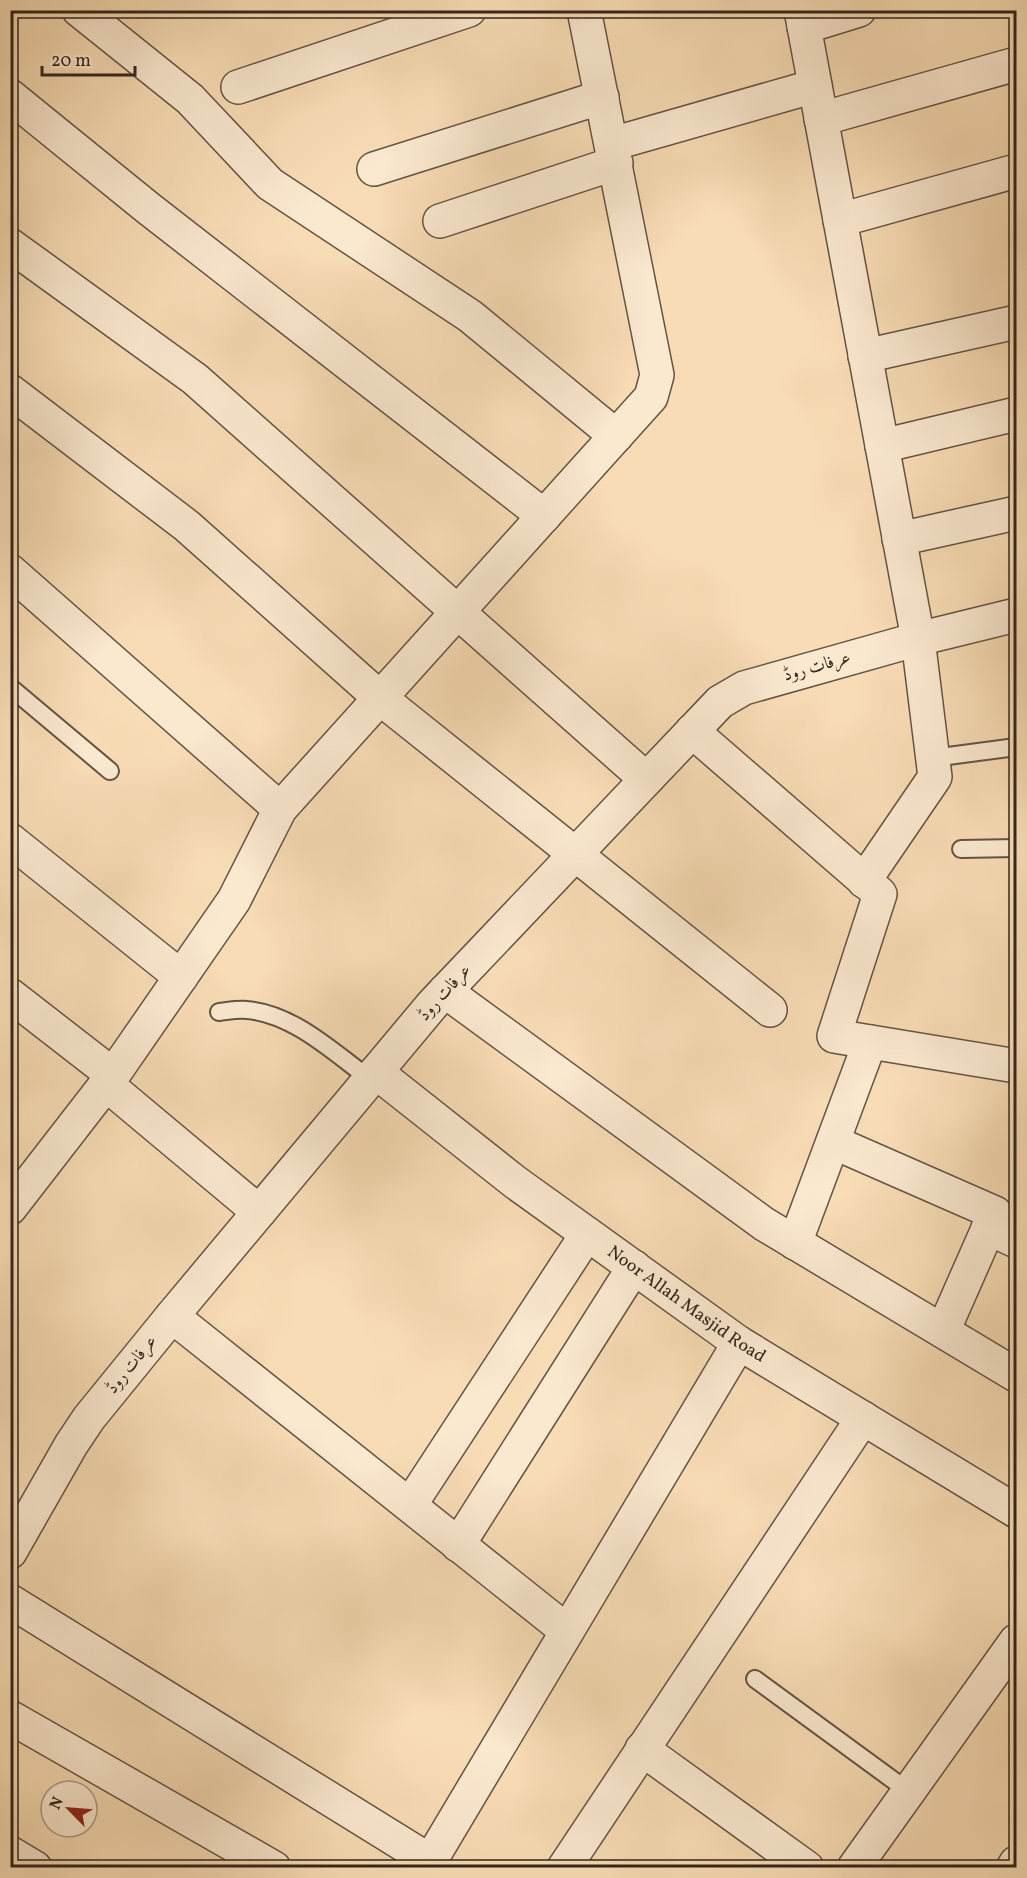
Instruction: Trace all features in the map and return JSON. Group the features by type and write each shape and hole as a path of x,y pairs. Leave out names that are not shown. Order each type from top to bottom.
{"street":[{"path":"79,10 190,99 270,184 470,316 616,436"},
{"path":"238,87 469,10"},
{"path":"10,1208 109,1079 234,900 280,809 651,397 657,375 584,10"},
{"path":"859,10 802,19 918,639 935,777 864,881"},
{"path":"821,119 1017,64"},
{"path":"440,221 614,153 815,86"},
{"path":"10,96 148,208 544,516"},
{"path":"374,169 602,97"},
{"path":"840,220 1017,171"},
{"path":"10,245 195,379 646,779"},
{"path":"865,356 1017,322"},
{"path":"10,391 187,526 380,698 770,1010"},
{"path":"882,446 1017,414"},
{"path":"899,539 1017,513"},
{"path":"10,571 280,809"},
{"name":"عرفات روڈ","path":"10,1552 70,1445 89,1418 172,1316 445,992 720,702 744,688 918,639 1017,615"},
{"path":"693,731 880,894 834,1036 1017,1066"},
{"path":"10,840 181,977"},
{"path":"445,992 764,1224 1017,1375"},
{"path":"10,995 259,1212"},
{"path":"795,1243 870,1042"},
{"name":"Noor Allah Masjid Road","path":"373,1076 515,1182 739,1343 1017,1511"},
{"path":"833,1142 994,1213 1002,1235 943,1331"},
{"path":"410,1505 587,1234"},
{"path":"458,1545 634,1267"},
{"path":"172,1316 567,1631"},
{"path":"10,1601 428,1864 739,1343"},
{"path":"564,1868 863,1418"},
{"path":"854,1868 1017,1641"},
{"path":"10,1717 274,1868"},
{"path":"642,1749 807,1868"},
{"path":"10,1853 35,1868"},
{"path":"1013,1868 1017,1863"}],"lane":[{"path":"10,687 110,771"},
{"path":"933,758 1017,747"},
{"path":"961,849 1017,848"},
{"path":"219,1012 248,1010 276,1018 303,1030 373,1076"},
{"path":"755,1679 908,1791"}]}
